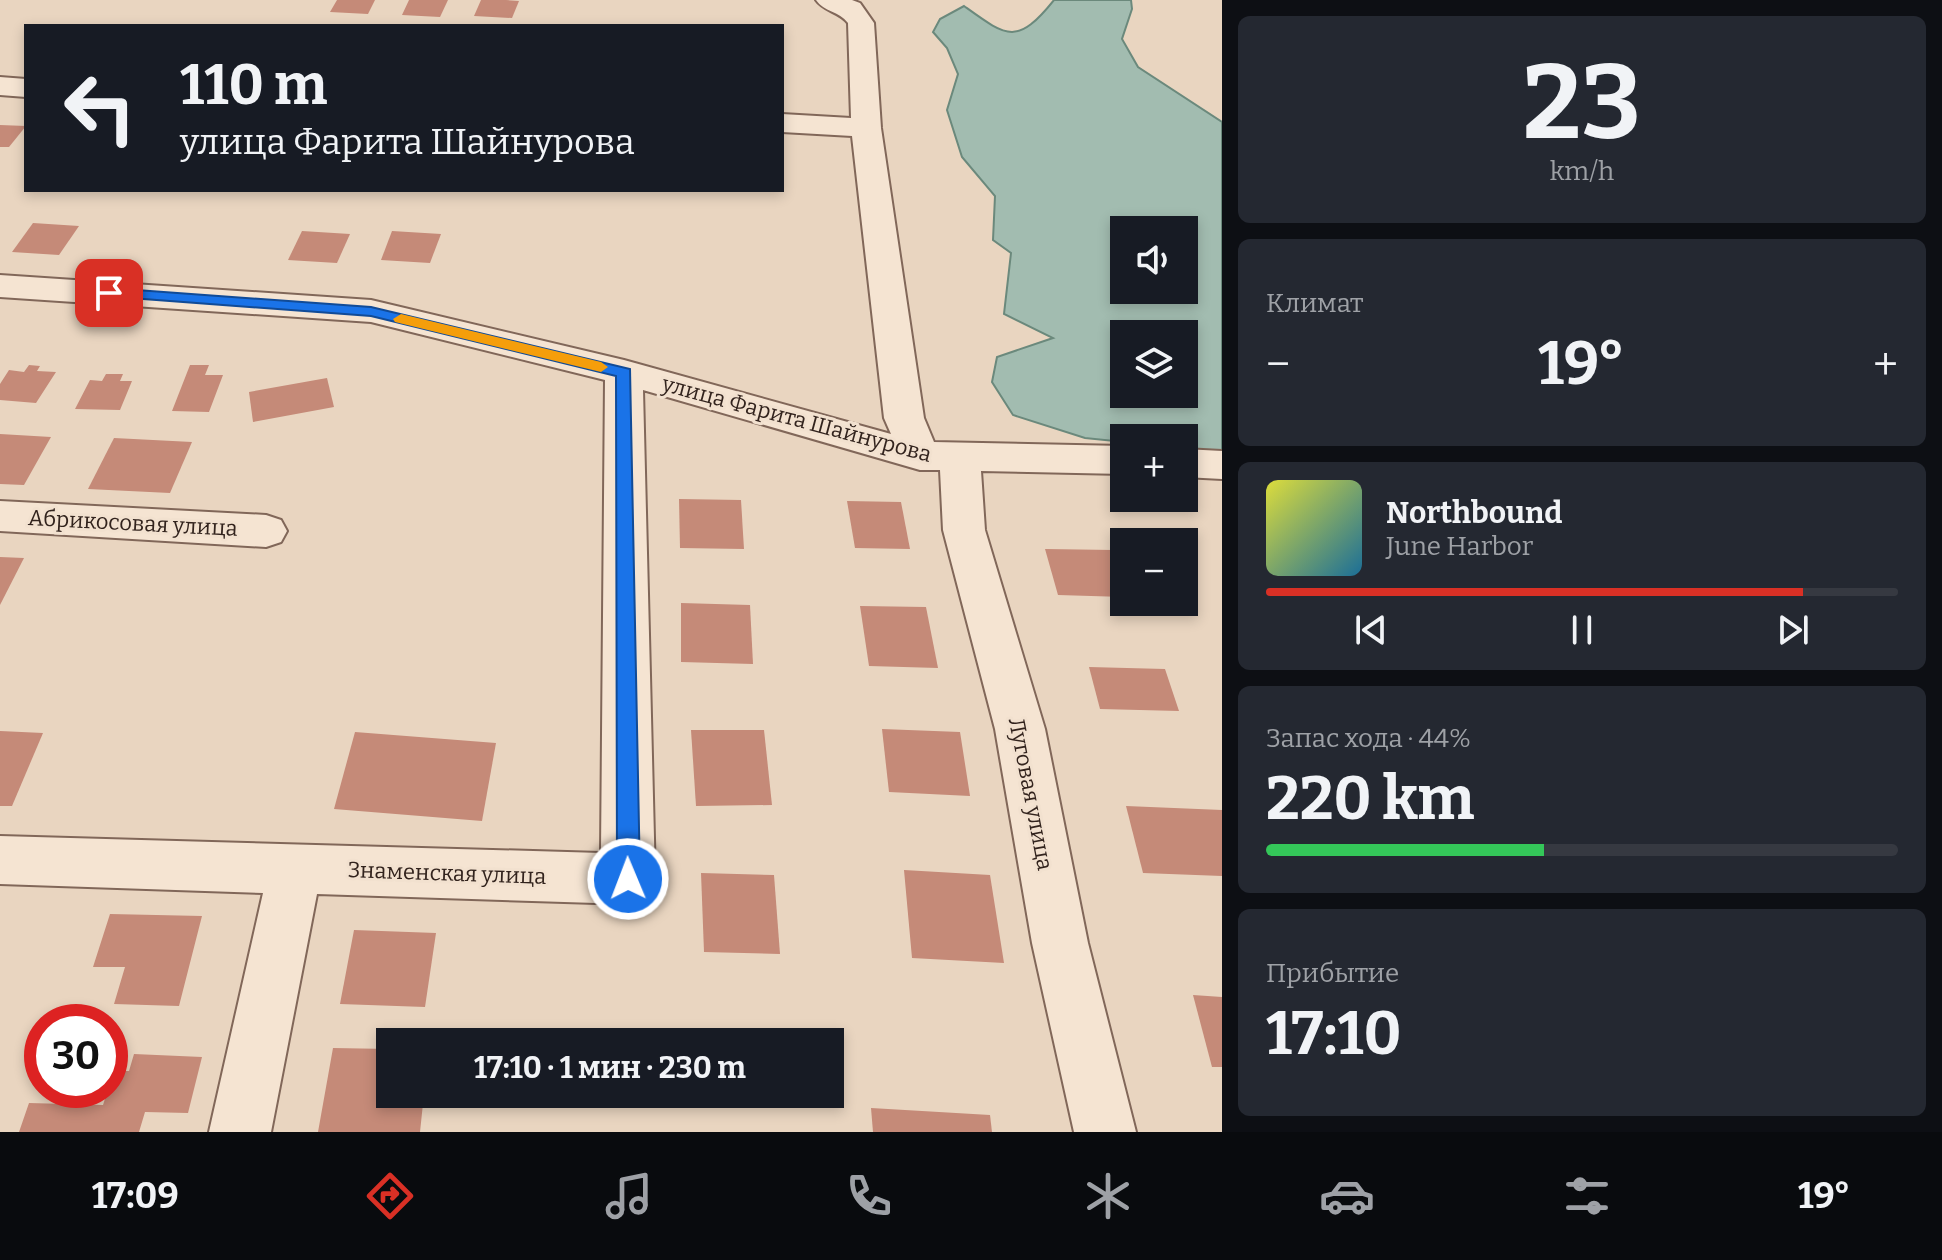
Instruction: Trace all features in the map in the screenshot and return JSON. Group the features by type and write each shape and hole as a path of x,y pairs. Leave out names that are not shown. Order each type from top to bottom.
{"street":[{"name":"Луговая улица","path":"829,0 851,9 861,23 866,128 904,418 940,457 964,530 1020,729 1060,943 1105,1132"},
{"path":"0,86 24,88"},
{"path":"784,123 866,128"},
{"name":"улица Фарита Шайнурова","path":"0,286 371,311 624,372 940,457 1110,460"},
{"name":"Знаменская улица","path":"0,860 628,879 624,372"},
{"path":"1198,464 1222,465"},
{"name":"Абрикосовая улица","path":"0,516 266,531"},
{"path":"240,1132 295,868"}],"shaded area":[{"path":"1054,0 1131,0 1132,9 1122,39 1138,67 1222,122 1222,451 1198,450 1198,424 1110,424 1110,441 1085,438 1013,415 992,382 997,357 1053,338 1004,314 1011,253 993,240 995,196 962,157 947,110 958,74 947,48 933,32 940,19 964,6 1002,30 1011,32 1030,25"}],"building":[{"path":"337,0 375,0 368,14 330,12"},
{"path":"409,0 448,0 440,17 402,15"},
{"path":"481,0 519,1 512,18 474,16"},
{"path":"0,125 24,126 9,147 0,147"},
{"path":"33,223 79,226 59,255 12,252"},
{"path":"302,231 350,234 337,263 288,260"},
{"path":"392,231 441,234 430,263 381,260"},
{"path":"29,365 40,366 37,371 56,372 36,403 0,400 0,384 9,370 24,372"},
{"path":"190,365 209,365 205,375 223,375 209,412 172,411"},
{"path":"106,374 123,374 120,381 132,381 120,410 75,409 90,380 102,381"},
{"path":"327,378 334,407 253,422 249,392"},
{"path":"0,434 51,437 24,485 0,484"},
{"path":"114,438 192,442 170,493 88,489"},
{"path":"679,499 741,500 744,549 680,548"},
{"path":"847,501 901,502 910,549 855,548"},
{"path":"1045,549 1110,550 1110,597 1058,595"},
{"path":"0,557 24,558 0,605"},
{"path":"681,603 750,605 753,664 681,662"},
{"path":"860,606 926,607 938,668 869,666"},
{"path":"1089,667 1165,669 1179,711 1100,709"},
{"path":"882,729 960,732 970,796 889,792"},
{"path":"691,730 764,730 772,805 696,806"},
{"path":"0,731 43,733 12,806 0,806"},
{"path":"355,732 496,743 482,821 334,809"},
{"path":"1126,806 1222,810 1222,876 1143,873"},
{"path":"904,870 990,875 1004,963 912,958"},
{"path":"701,873 774,875 780,954 704,952"},
{"path":"110,914 202,916 179,1006 114,1004 125,967 93,967"},
{"path":"354,930 436,933 425,1007 340,1004"},
{"path":"1193,995 1222,997 1222,1067 1212,1067"},
{"path":"333,1048 376,1049 376,1108 423,1108 420,1132 318,1132"},
{"path":"134,1054 202,1057 188,1113 145,1112 139,1132 19,1132 27,1108 128,1108 129,1071"},
{"path":"871,1108 990,1115 992,1132 873,1132"}],"slow traffic":[{"path":"401,319 601,367"}],"route":[{"path":"109,293 371,311 624,372 628,879"}]}
